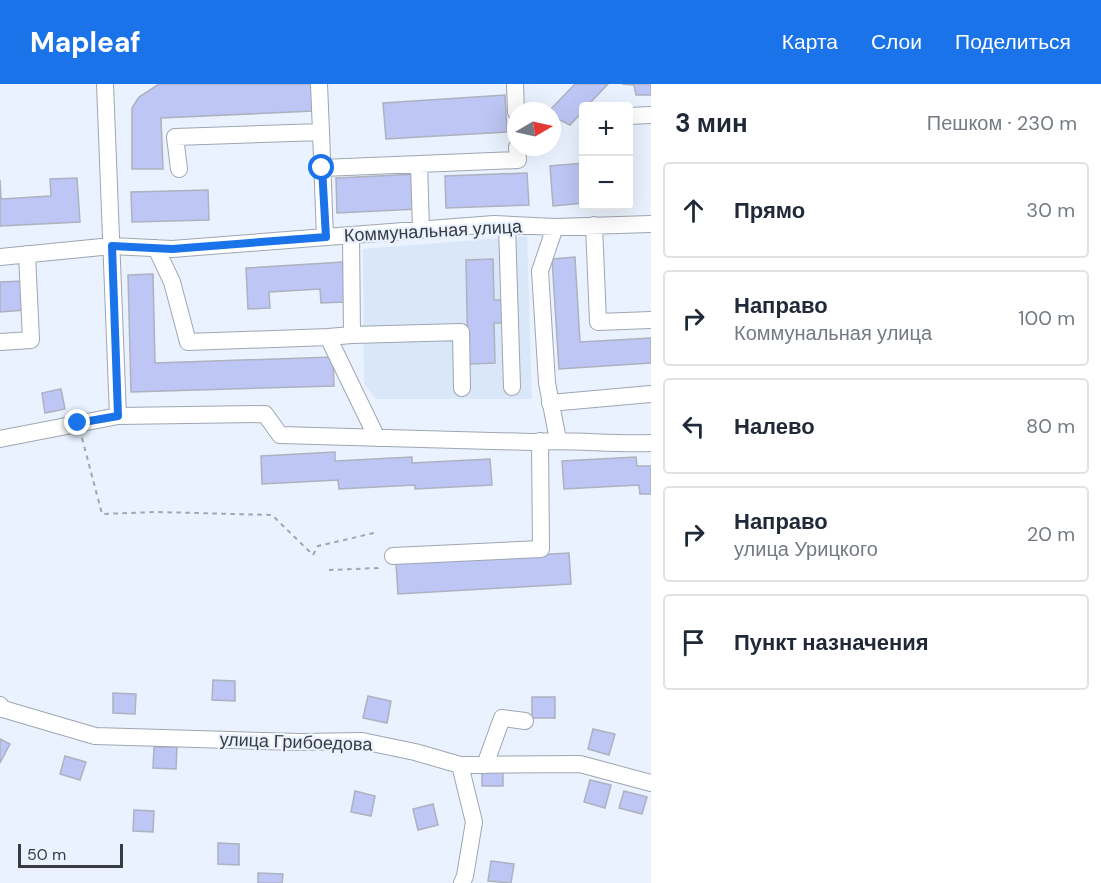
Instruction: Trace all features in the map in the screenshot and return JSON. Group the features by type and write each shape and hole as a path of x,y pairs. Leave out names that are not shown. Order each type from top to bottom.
{"street":[{"path":"105,84 118,416"},
{"path":"319,84 326,237"},
{"path":"515,84 516,102"},
{"path":"633,116 651,115"},
{"path":"180,169 175,137 321,132"},
{"path":"322,168 518,160 518,156"},
{"path":"419,164 421,230"},
{"name":"Коммунальная улица","path":"0,257 112,246 172,249 507,225 555,227 651,224"},
{"path":"507,225 512,387"},
{"path":"594,225 598,322 651,320"},
{"path":"555,227 540,271 547,383 558,440"},
{"path":"351,235 352,335"},
{"path":"156,248 172,282 188,342 461,332 462,388"},
{"path":"0,342 31,340 27,254"},
{"path":"328,338 377,438"},
{"path":"550,403 651,394"},
{"path":"0,439 118,416 265,414 279,435 651,443"},
{"path":"393,556 541,549 540,441"},
{"name":"улица Грибоедова","path":"4,709 95,736 301,742 362,741 415,752 460,765 580,764 651,783"},
{"path":"485,765 502,718 525,721"},
{"path":"460,765 474,822 462,883"}],"path":[{"path":"78,423 102,514 158,512 272,515 313,555 318,546 374,533"},
{"path":"329,570 378,568 393,556"}],"shaded area":[{"path":"527,236 532,399 376,399 364,384 363,249"}],"building":[{"path":"159,84 313,84 313,111 161,118 163,169 132,169 132,108 139,97"},
{"path":"575,84 608,84 591,102 579,102 579,115 570,125 561,120 561,102 558,102"},
{"path":"622,84 651,84 651,95 636,95 634,85"},
{"path":"505,95 507,132 386,139 383,103"},
{"path":"579,163 579,203 553,206 550,166"},
{"path":"527,173 529,205 446,208 445,176"},
{"path":"417,174 418,209 337,213 336,178"},
{"path":"77,178 80,222 0,226 0,180 1,199 51,196 50,179"},
{"path":"208,190 209,220 132,222 131,192"},
{"path":"575,257 580,342 651,338 651,363 559,369 552,259"},
{"path":"493,259 494,300 505,300 505,323 494,323 495,363 468,364 466,260"},
{"path":"343,262 345,302 321,303 320,289 269,292 270,308 248,309 246,268"},
{"path":"153,274 155,363 333,357 334,386 131,392 128,275"},
{"path":"23,281 25,310 0,312 0,282"},
{"path":"61,389 65,409 45,413 42,393"},
{"path":"335,452 335,461 412,457 412,463 490,459 492,485 415,489 415,485 339,489 338,480 262,484 261,456"},
{"path":"636,457 637,466 651,466 651,494 640,494 639,485 564,489 562,461"},
{"path":"569,553 571,584 398,594 396,563"},
{"path":"213,680 235,681 235,701 212,700"},
{"path":"113,693 136,694 135,714 113,713"},
{"path":"368,696 391,701 387,723 363,718"},
{"path":"532,697 555,697 555,718 532,718"},
{"path":"593,729 615,734 609,755 588,749"},
{"path":"0,739 10,744 0,763"},
{"path":"154,747 177,747 176,769 153,768"},
{"path":"65,756 86,762 80,780 60,774"},
{"path":"482,766 503,766 503,786 482,786"},
{"path":"590,780 611,785 605,808 584,802"},
{"path":"355,791 375,796 371,816 351,812"},
{"path":"624,791 647,797 642,814 619,808"},
{"path":"433,804 438,825 418,830 413,809"},
{"path":"134,810 154,811 153,832 133,831"},
{"path":"218,843 239,844 239,865 218,864"},
{"path":"491,861 514,864 511,883 488,881"},
{"path":"258,873 283,874 282,883 258,883"}],"route":[{"path":"78,423 118,416 112,246 172,249 326,237 322,168"}]}
